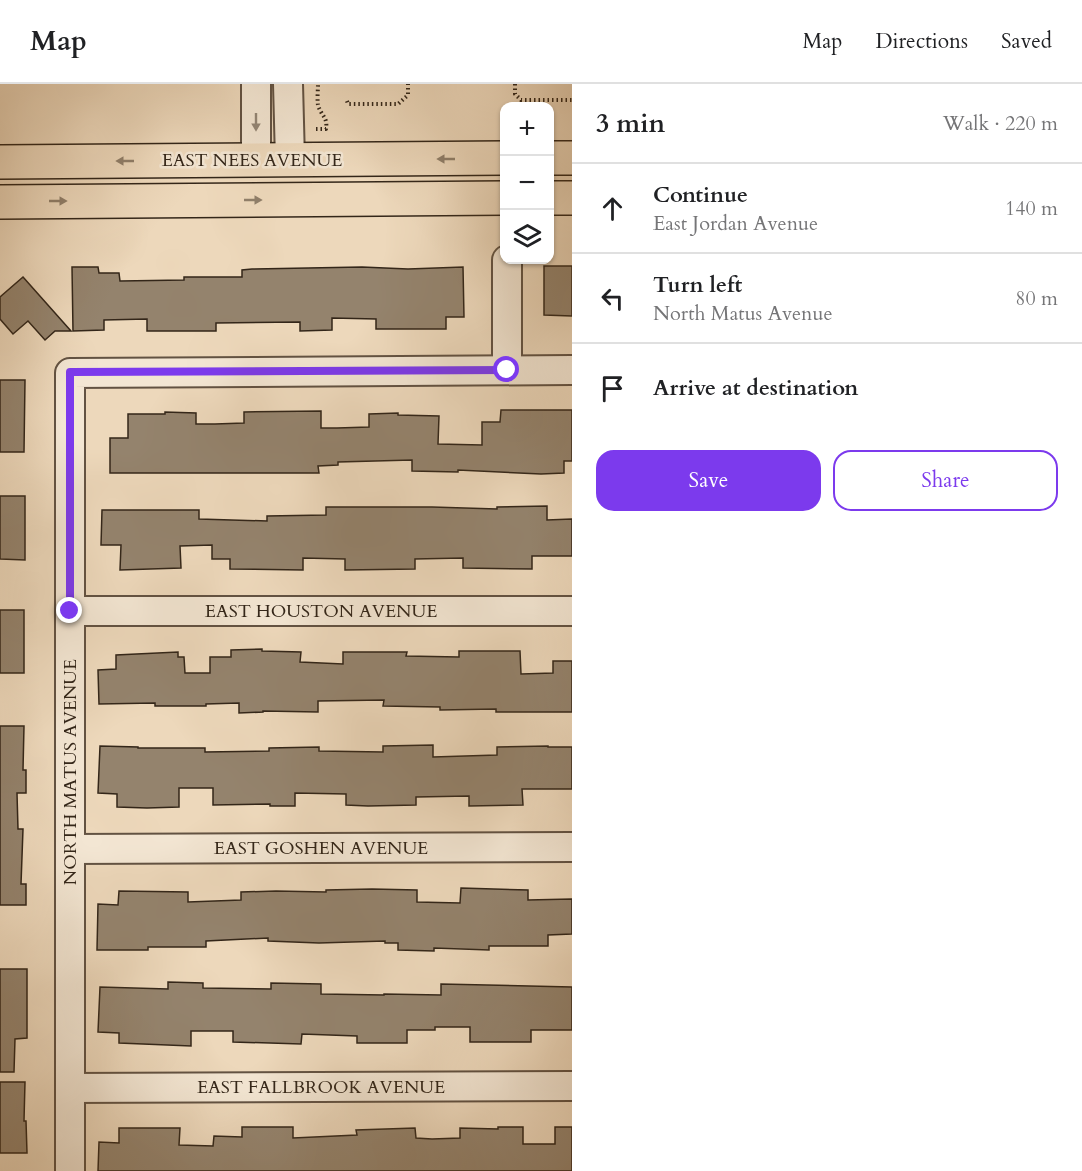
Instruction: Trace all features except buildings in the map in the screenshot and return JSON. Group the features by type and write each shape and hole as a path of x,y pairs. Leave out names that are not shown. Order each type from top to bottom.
{"main road":[{"name":"EAST NEES AVENUE","path":"0,162 500,158"},
{"path":"554,158 572,158"},
{"path":"554,177 572,177"},
{"path":"0,202 500,198"},
{"path":"554,198 572,198"}],"street":[{"path":"256,84 256,160"},
{"path":"290,160 288,95 300,99 307,84"},
{"path":"507,264 507,370 572,370"},
{"name":"NORTH MATUS AVENUE","path":"70,1171 70,372 507,370"},
{"name":"EAST HOUSTON AVENUE","path":"70,611 572,611"},
{"name":"EAST GOSHEN AVENUE","path":"70,849 572,847"},
{"name":"EAST FALLBROOK AVENUE","path":"70,1088 572,1086"}],"path":[{"path":"316,129 327,129 327,120 318,105 318,84"},
{"path":"347,101 348,104 381,102 398,104 408,95 408,84"},
{"path":"516,84 516,94 521,100 542,98 572,100"}],"route":[{"path":"70,611 70,372 507,370"}]}
